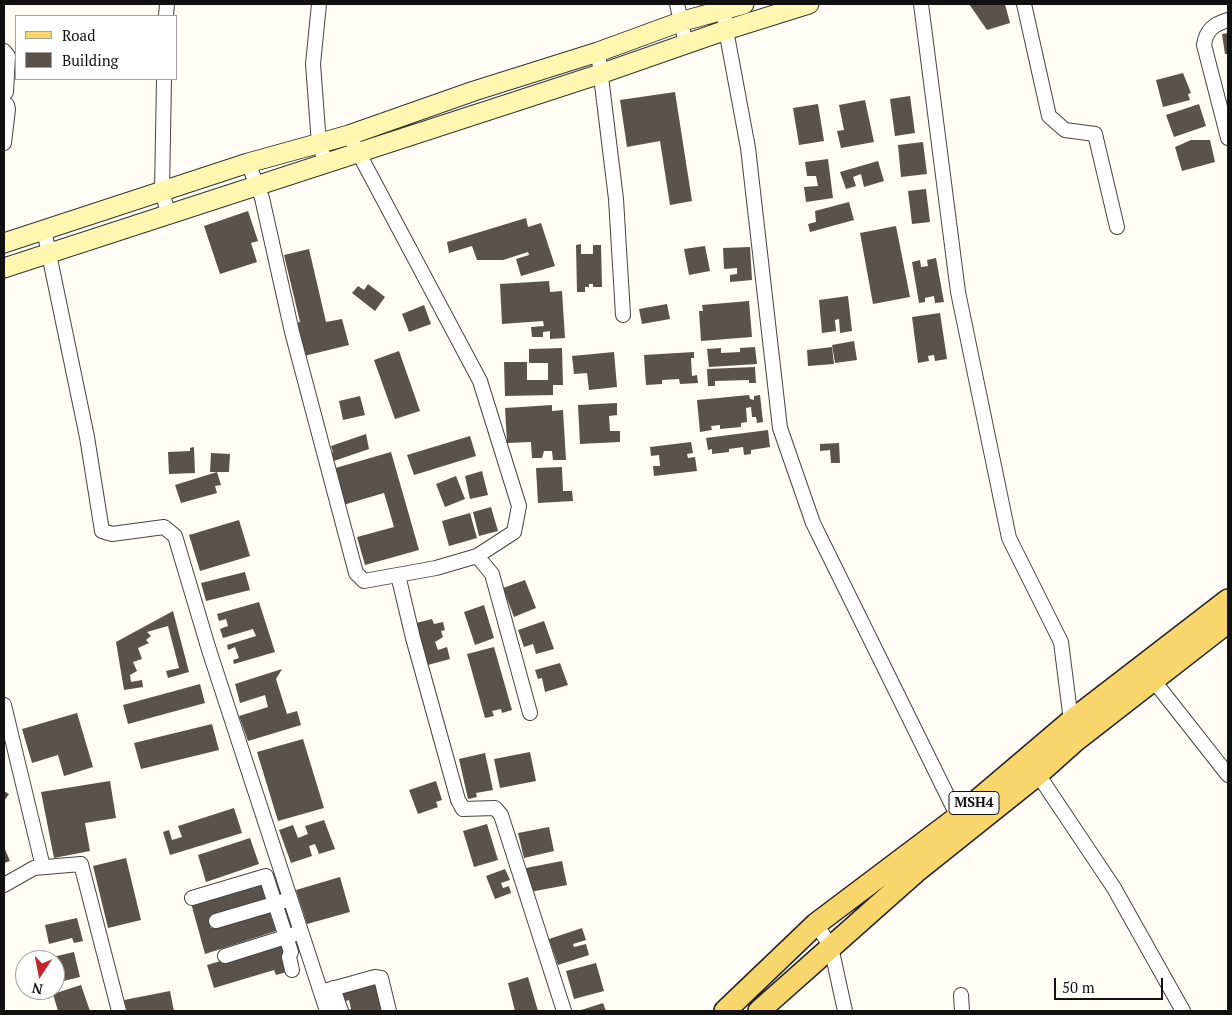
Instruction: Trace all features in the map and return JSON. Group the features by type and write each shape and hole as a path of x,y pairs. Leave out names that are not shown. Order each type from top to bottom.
{"main road":[{"path":"4,243 248,163 349,135 474,91 598,52 680,22 744,4"},
{"path":"4,268 809,4"},
{"name":"MSH4","path":"759,1011 918,870 1068,732 1228,600"},
{"name":"MSH4","path":"1068,732 1154,681 1228,622"},
{"name":"MSH4","path":"725,1011 816,924 958,817 1032,767"}],"street":[{"path":"319,4 313,64 319,144 326,163"},
{"path":"677,4 686,44"},
{"path":"921,4 958,292 1009,538 1061,642 1068,732"},
{"path":"1024,4 1049,116 1065,130 1095,134 1117,227"},
{"path":"724,9 726,30 748,148 780,428 813,523 958,817"},
{"path":"1228,20 1211,28 1207,33 1204,46 1228,138"},
{"path":"4,51 8,56 6,92 4,94"},
{"path":"598,52 616,199 623,315"},
{"path":"164,80 162,191 168,213"},
{"path":"4,104 7,105 8,109 4,144"},
{"path":"248,163 262,198 292,332 356,574 364,581 398,576 477,556 514,532 519,506 480,381 349,135"},
{"path":"44,230 87,437 102,531 112,534 164,527 175,536 289,899 301,933 327,990 341,1011"},
{"path":"477,556 492,574 530,713"},
{"path":"398,576 413,638 458,800 463,808 495,808 502,814 564,1011"},
{"path":"1154,681 1228,775"},
{"path":"4,705 42,867"},
{"path":"1032,767 1114,888 1183,1011"},
{"path":"4,885 34,868 81,864 120,1011"},
{"path":"192,898 263,875 266,876 286,937 292,970"},
{"path":"216,921 289,899"},
{"path":"816,924 831,947 845,1011"},
{"path":"224,956 301,933"},
{"path":"327,990 375,977 380,978 389,1011"},
{"path":"327,990 327,1011"},
{"path":"960,995 962,1011"}],"building":[{"path":"969,4 1005,4 1010,23 987,30"},
{"path":"1228,33 1228,54 1225,54 1222,34"},
{"path":"1183,73 1191,93 1188,94 1190,100 1163,107 1156,80"},
{"path":"675,92 692,201 670,205 660,141 627,147 620,100"},
{"path":"910,96 915,133 895,136 890,99"},
{"path":"865,100 874,142 841,148 837,131 844,130 839,105"},
{"path":"818,104 824,141 799,145 793,108"},
{"path":"1199,104 1206,126 1174,137 1166,115"},
{"path":"1191,140 1210,140 1215,162 1182,171 1175,147"},
{"path":"923,142 927,174 901,177 898,145"},
{"path":"828,159 833,198 806,202 804,187 818,186 816,176 807,176 805,162"},
{"path":"878,161 884,181 864,187 861,174 853,177 856,186 846,189 840,172"},
{"path":"926,189 930,222 912,224 908,191"},
{"path":"849,202 854,220 810,232 808,224 816,222 815,211"},
{"path":"248,211 258,241 251,243 257,262 220,274 204,226"},
{"path":"526,218 528,227 541,223 555,266 521,276 516,259 529,255 528,252 503,260 477,260 472,246 449,253 447,242"},
{"path":"896,226 910,297 873,304 860,233"},
{"path":"581,244 581,254 593,254 593,245 601,245 602,287 593,287 593,284 589,284 589,287 585,287 585,292 577,292 576,245"},
{"path":"705,246 710,271 689,275 684,249"},
{"path":"750,247 752,280 730,282 730,275 737,274 737,268 724,269 723,248"},
{"path":"309,249 326,322 342,319 349,345 300,357 292,324 300,322 284,255"},
{"path":"936,258 944,302 935,303 934,296 925,298 925,302 919,303 912,262 920,260 921,267 928,266 927,260"},
{"path":"549,281 550,292 562,291 565,338 550,339 550,331 543,332 543,337 532,337 531,327 544,326 543,321 502,324 500,284"},
{"path":"368,284 385,297 375,311 352,293 358,286 364,290"},
{"path":"848,296 852,331 840,333 839,319 835,320 836,331 822,333 819,300"},
{"path":"749,301 752,337 701,341 699,311 703,311 702,305"},
{"path":"667,304 670,319 642,324 639,309"},
{"path":"424,305 431,324 409,332 402,314"},
{"path":"940,313 947,359 935,361 934,355 928,356 929,361 918,363 912,317"},
{"path":"854,341 857,360 835,363 832,345"},
{"path":"755,347 757,364 709,367 707,349 721,348 721,353 740,352 740,348"},
{"path":"832,347 834,364 808,366 807,350"},
{"path":"562,348 563,385 553,385 553,395 505,396 504,362 527,362 527,380 548,380 548,363 529,363 529,349"},
{"path":"399,351 420,411 395,419 374,360"},
{"path":"614,352 617,387 589,390 587,373 574,374 572,356"},
{"path":"694,352 694,358 691,358 692,376 697,375 698,383 680,384 679,379 662,380 662,384 646,385 644,355"},
{"path":"755,367 756,383 749,383 749,380 715,381 715,386 708,386 707,369"},
{"path":"749,395 750,399 754,400 754,396 760,395 763,422 757,423 756,417 752,417 751,407 746,408 747,422 741,423 741,427 720,429 720,425 711,426 712,430 700,432 697,400"},
{"path":"360,396 365,415 343,420 339,401"},
{"path":"617,403 617,415 609,416 610,431 620,431 620,442 580,444 578,405"},
{"path":"552,405 552,411 563,410 566,460 553,460 552,451 544,451 542,458 532,458 531,442 507,443 505,408"},
{"path":"768,430 770,447 751,450 751,454 744,455 743,447 729,449 729,452 712,454 712,449 708,450 706,438"},
{"path":"366,434 369,449 331,462 329,454 333,452 331,446"},
{"path":"470,436 476,456 414,475 407,455"},
{"path":"691,442 693,453 687,454 688,458 695,457 697,471 654,476 653,466 660,466 659,455 651,456 650,447"},
{"path":"839,443 840,463 831,463 830,450 820,451 820,444"},
{"path":"194,447 195,473 169,474 168,452 190,451 190,448"},
{"path":"391,452 419,550 365,565 357,537 394,527 384,493 343,505 332,469"},
{"path":"211,453 230,454 229,472 210,472"},
{"path":"562,467 563,491 572,491 573,501 538,503 536,468"},
{"path":"482,471 488,495 470,499 465,476"},
{"path":"217,472 221,485 215,486 217,493 181,503 175,485"},
{"path":"456,476 465,499 445,507 436,484"},
{"path":"491,507 498,531 479,536 473,512"},
{"path":"470,513 477,538 449,546 442,521"},
{"path":"239,520 250,556 200,571 189,535"},
{"path":"245,572 250,590 206,601 201,583"},
{"path":"525,580 536,608 514,617 503,588"},
{"path":"259,602 275,652 234,664 233,660 239,658 235,647 228,650 227,645 256,636 253,629 223,638 220,629 228,626 226,619 219,621 217,614"},
{"path":"484,605 494,638 475,645 464,612"},
{"path":"173,611 189,672 168,678 166,671 179,668 168,626 147,632 151,636 146,640 149,643 138,648 142,659 133,662 137,671 130,675 131,682 142,680 143,687 124,690 116,642"},
{"path":"432,619 434,624 443,622 445,630 441,631 443,637 435,642 438,650 447,647 450,659 424,666 412,624"},
{"path":"544,621 554,649 536,654 533,644 524,647 518,630"},
{"path":"494,647 512,710 502,713 501,709 492,711 494,716 485,718 467,654"},
{"path":"560,663 568,685 545,692 542,678 538,679 535,670"},
{"path":"282,669 276,679 287,714 297,711 301,725 248,741 239,716 268,707 265,695 240,703 235,684"},
{"path":"200,684 205,703 128,724 123,705"},
{"path":"77,713 93,767 64,776 58,755 32,763 22,729"},
{"path":"212,724 219,750 141,769 134,743"},
{"path":"303,739 324,808 278,821 257,752"},
{"path":"530,752 536,781 500,788 494,759"},
{"path":"485,753 493,790 476,793 477,797 468,799 459,759"},
{"path":"110,781 116,818 85,823 90,851 54,858 41,792"},
{"path":"436,781 442,800 436,802 438,807 418,814 409,790"},
{"path":"4,791 9,794 4,801"},
{"path":"234,808 242,833 170,855 163,832 169,830 172,840 182,837 178,826"},
{"path":"324,820 335,849 319,854 315,844 309,846 312,856 291,863 279,830 293,825 298,838 308,834 305,826"},
{"path":"487,824 498,860 474,867 463,831"},
{"path":"549,827 554,851 524,858 518,833"},
{"path":"250,838 259,864 206,882 198,855"},
{"path":"4,847 10,861 4,863"},
{"path":"126,858 141,920 108,928 93,866"},
{"path":"562,861 567,885 530,892 526,868"},
{"path":"505,869 510,880 501,883 503,888 509,886 511,893 495,899 486,876"},
{"path":"340,877 350,912 307,924 296,890"},
{"path":"264,878 272,900 208,919 211,928 269,910 276,931 205,954 191,903"},
{"path":"77,918 83,941 74,943 72,938 49,944 45,925"},
{"path":"582,928 586,940 573,944 574,947 586,944 589,955 558,965 549,939"},
{"path":"282,943 290,971 276,975 274,970 214,988 207,965"},
{"path":"74,952 80,977 65,981 65,954"},
{"path":"596,963 604,991 574,999 566,971"},
{"path":"528,977 538,1011 515,1011 508,983"},
{"path":"376,981 384,1011 345,1011 351,1009 349,1000 340,1003 337,991"},
{"path":"81,985 90,1011 58,1011 55,1000 65,1000 65,990"},
{"path":"170,991 174,1011 127,1011 124,1000"},
{"path":"603,1003 606,1011 578,1011"}]}
